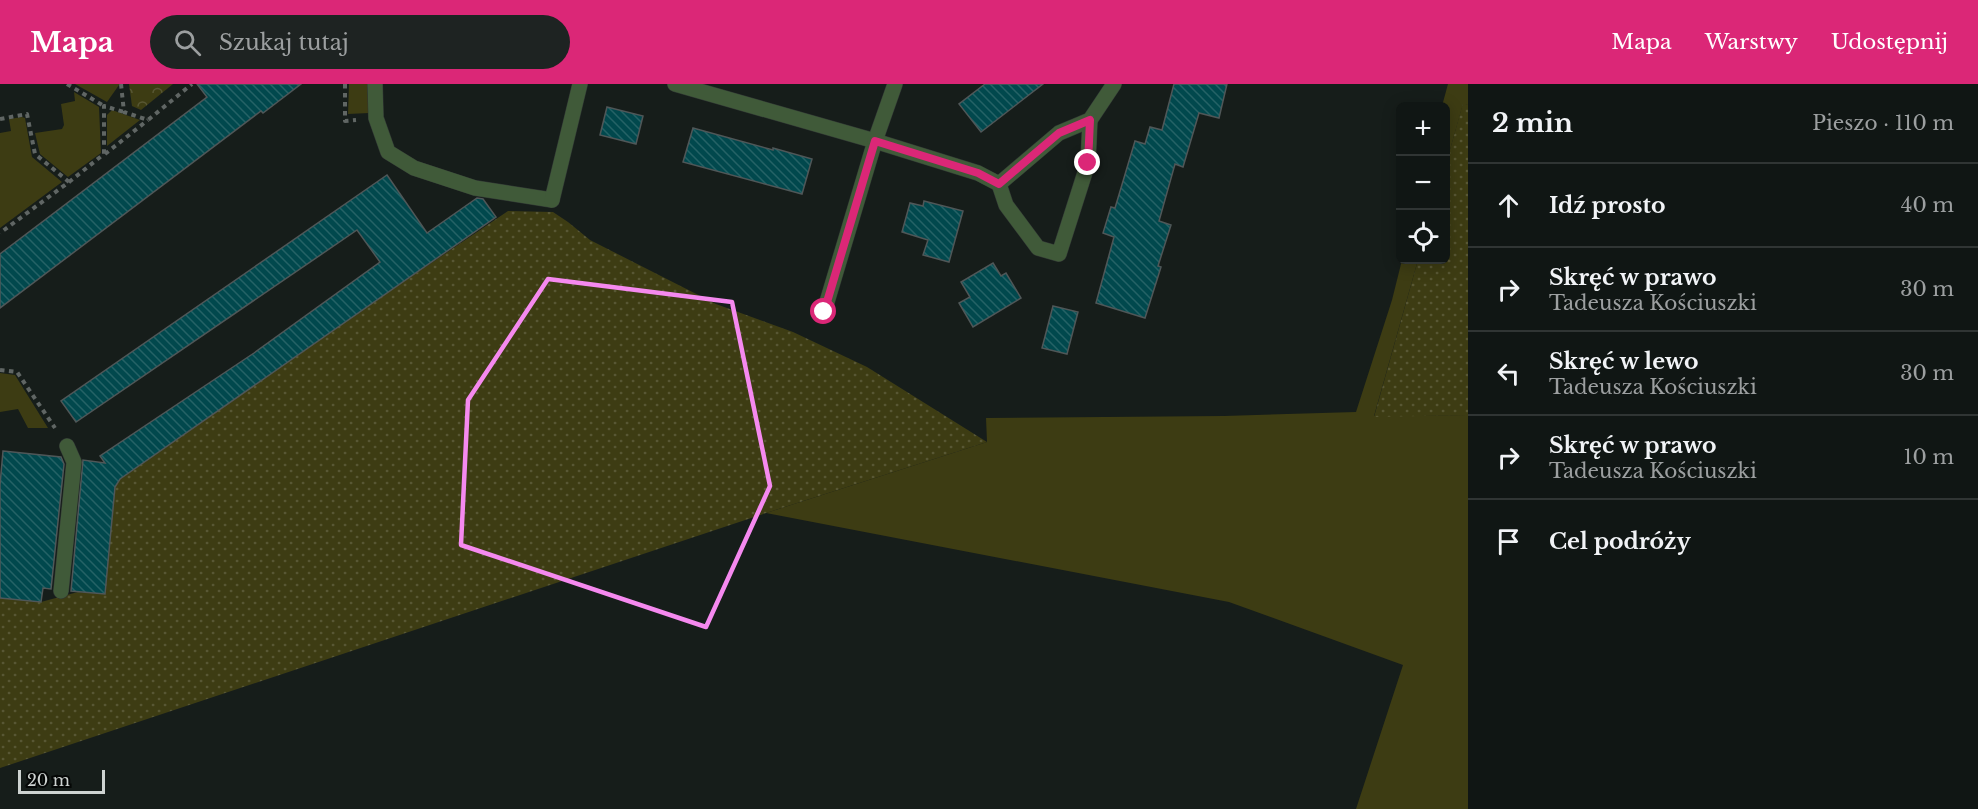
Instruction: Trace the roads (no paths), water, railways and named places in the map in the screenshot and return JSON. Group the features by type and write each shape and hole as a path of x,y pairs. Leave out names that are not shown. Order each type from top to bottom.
{"street":[{"path":"375,84 376,118 388,152 414,168 475,188 552,200 580,84"},
{"path":"675,84 978,173 999,184 1006,205 1038,248 1059,254 1088,163 1090,120 1113,84"},
{"path":"824,312 875,141 895,84"},
{"path":"999,184 1059,133 1090,120"},
{"path":"62,591 74,462 67,446"}]}
